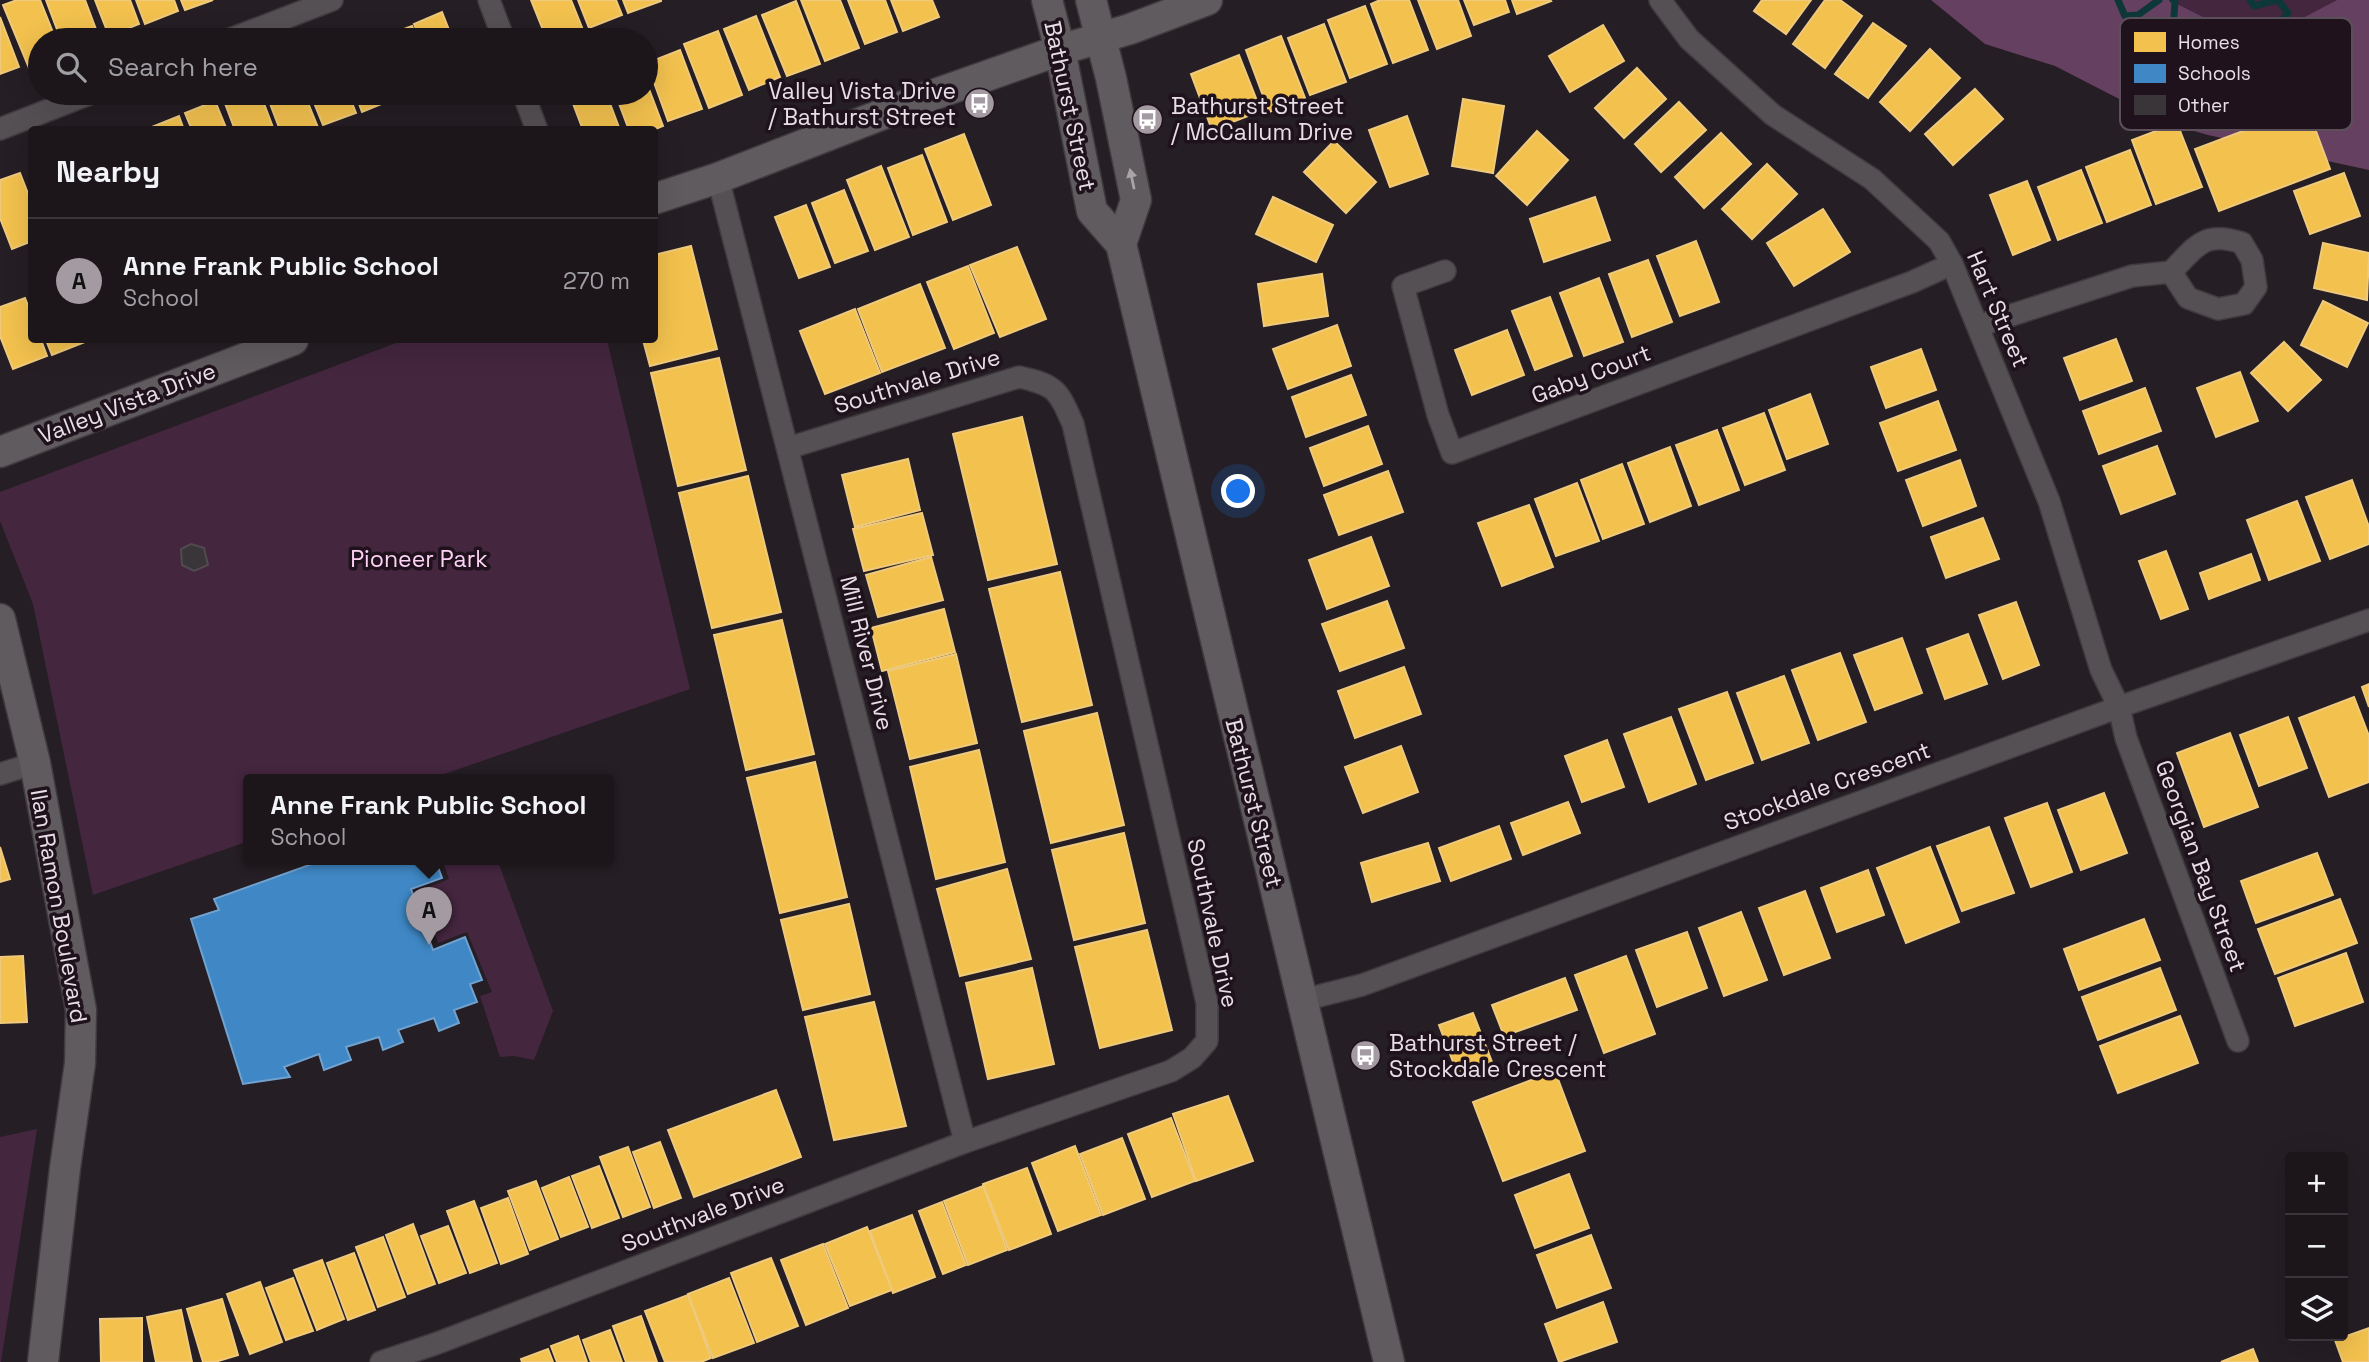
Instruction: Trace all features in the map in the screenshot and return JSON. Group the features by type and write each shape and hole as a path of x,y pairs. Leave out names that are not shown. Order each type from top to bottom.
{"main road":[{"name":"Bathurst Street","path":"1047,0 1060,50 1092,211 1121,244 1390,1362"},
{"name":"Bathurst Street","path":"1091,0 1136,200 1121,244"},
{"path":"658,198 718,178 928,97 1207,0"},
{"name":"Valley Vista Drive","path":"0,452 285,343"},
{"name":"Ilan Ramon Boulevard","path":"0,619 35,763 80,1010 80,1063 43,1362"}],"street":[{"path":"259,28 332,0"},
{"path":"489,0 500,28"},
{"name":"Hart Street","path":"1660,0 1689,39 1773,115 1872,180 1939,241 1952,264 2049,501 2101,670 2119,707"},
{"path":"0,129 61,105"},
{"path":"528,105 535,126"},
{"name":"Mill River Drive","path":"718,178 965,1142"},
{"name":"Gaby Court","path":"1445,271 1403,286 1438,415 1452,453 1912,282 1952,264"},
{"path":"1978,326 2132,276 2171,272"},
{"name":"Southvale Drive","path":"381,1362 435,1344 965,1142 1171,1071 1192,1058 1207,1041 1207,1003 1073,424 1060,395 1042,382 1019,377 788,447"},
{"name":"Stockdale Crescent","path":"1303,1000 1362,985 2119,707 2369,620"},
{"name":"Georgian Bay Street","path":"2119,707 2126,738 2238,1041"},
{"path":"0,774 35,763"}],"green space":[{"path":"2169,0 2337,0 2303,18 2205,18"},
{"name":"Pioneer Park","path":"396,343 608,343 690,689 444,774 243,774 243,843 93,895 33,604 0,521 0,492"},
{"path":"444,865 499,865 553,1011 534,1060 514,1056 500,1057 480,996 492,992 467,932 438,943 419,891 449,879"},
{"path":"37,1129 1,1362 0,1362 0,1137"}],"shaded area":[{"path":"1931,0 2169,0 2205,18 2120,18 2120,99 2055,66 1985,44"},
{"path":"2337,0 2369,0 2369,170 2190,130 2352,130 2352,18 2303,18"}],"building: Homes":[{"path":"17,0 40,0 51,28 28,28 28,66 3,5"},
{"path":"46,0 85,0 96,28 56,28"},
{"path":"95,0 130,0 139,24 129,28 106,28"},
{"path":"136,0 174,0 178,11 145,24"},
{"path":"181,0 213,0 185,10"},
{"path":"531,0 571,0 582,28 542,28"},
{"path":"578,0 616,0 622,15 589,28"},
{"path":"623,0 661,0 661,1 628,13"},
{"path":"801,0 840,0 859,48 825,61"},
{"path":"848,0 885,0 897,32 865,44"},
{"path":"891,0 932,0 939,17 903,31"},
{"path":"1380,0 1409,0 1428,50 1393,63 1371,4"},
{"path":"1418,0 1458,0 1471,36 1437,49"},
{"path":"1464,0 1505,0 1509,12 1474,25"},
{"path":"1512,0 1550,0 1551,1 1517,14"},
{"path":"1762,0 1811,0 1786,34 1754,11"},
{"path":"1825,0 1840,0 1862,16 1825,68 1793,44"},
{"path":"796,1 820,64 787,76 762,15"},
{"path":"1365,6 1387,64 1350,78 1328,20"},
{"path":"442,12 448,28 416,28 414,24"},
{"path":"756,16 780,77 749,90 724,29"},
{"path":"0,17 19,67 0,74"},
{"path":"1873,23 1906,46 1868,98 1835,74"},
{"path":"1324,24 1346,82 1310,95 1288,38"},
{"path":"1603,25 1624,61 1570,92 1549,56"},
{"path":"718,31 742,95 709,108 684,44"},
{"path":"1281,36 1305,98 1269,112 1246,50"},
{"path":"1930,49 1960,78 1910,131 1880,102"},
{"path":"680,50 702,109 668,121 658,93 658,59"},
{"path":"1239,55 1261,111 1212,130 1191,74"},
{"path":"1637,68 1666,99 1624,138 1595,108"},
{"path":"1975,89 2003,119 1953,165 1925,134"},
{"path":"1463,99 1504,106 1493,173 1452,166"},
{"path":"1679,102 1706,130 1661,172 1635,144"},
{"path":"205,105 217,105 225,126 190,126 185,113"},
{"path":"226,105 265,105 272,126 234,126"},
{"path":"271,105 309,105 317,126 278,126"},
{"path":"315,105 353,105 356,113 323,125"},
{"path":"359,105 379,105 362,112"},
{"path":"574,105 611,105 618,126 581,126"},
{"path":"620,105 655,105 663,126 658,128 627,126"},
{"path":"179,116 183,126 154,126"},
{"path":"1407,116 1428,174 1390,187 1369,130"},
{"path":"2158,130 2180,130 2202,187 2156,204 2132,140"},
{"path":"2246,130 2316,130 2330,169 2219,211 2195,149"},
{"path":"1537,131 1568,160 1527,205 1496,176"},
{"path":"1721,133 1751,164 1704,208 1675,177"},
{"path":"964,134 991,205 953,220 925,149"},
{"path":"1334,141 1376,182 1346,213 1304,172"},
{"path":"2130,150 2151,205 2107,222 2086,167"},
{"path":"922,155 947,222 913,235 888,168"},
{"path":"1767,164 1797,194 1752,239 1722,209"},
{"path":"881,166 909,237 875,250 847,180"},
{"path":"2081,170 2102,223 2058,240 2038,187"},
{"path":"20,173 28,194 28,243 12,249 0,218 0,180"},
{"path":"2344,173 2360,216 2310,234 2294,191"},
{"path":"2027,181 2050,240 2013,255 1990,195"},
{"path":"844,190 868,251 835,263 812,203"},
{"path":"1273,197 1333,225 1316,262 1256,234"},
{"path":"1595,197 1610,240 1544,262 1530,219"},
{"path":"806,205 830,267 799,278 775,217"},
{"path":"1823,209 1850,252 1794,286 1767,243"},
{"path":"1696,241 1719,302 1680,316 1657,256"},
{"path":"2323,243 2369,253 2367,300 2314,288"},
{"path":"691,246 717,349 650,366 644,343 658,343 658,254"},
{"path":"1017,247 1046,319 1000,337 970,265"},
{"path":"1648,260 1672,322 1632,337 1609,274"},
{"path":"968,266 994,333 954,349 927,282"},
{"path":"1322,274 1328,316 1264,326 1258,284"},
{"path":"1599,278 1623,342 1584,356 1560,293"},
{"path":"920,284 945,348 882,372 858,309"},
{"path":"1550,297 1572,356 1535,370 1512,311"},
{"path":"25,298 28,306 28,343 42,343 47,356 13,369 0,336 0,307"},
{"path":"2323,301 2368,323 2347,367 2301,345"},
{"path":"855,309 880,373 825,394 800,331"},
{"path":"1337,325 1351,366 1288,389 1273,349"},
{"path":"1507,330 1524,375 1472,395 1455,350"},
{"path":"2116,339 2132,381 2080,400 2064,358"},
{"path":"2284,342 2321,380 2288,411 2251,373"},
{"path":"47,343 82,343 52,355"},
{"path":"1921,349 1936,390 1886,408 1871,367"},
{"path":"719,358 746,470 678,486 651,373"},
{"path":"2240,372 2258,421 2216,437 2197,388"},
{"path":"1351,375 1366,415 1306,437 1292,397"},
{"path":"2145,388 2161,431 2099,454 2083,411"},
{"path":"1810,394 1828,444 1787,459 1769,410"},
{"path":"1938,401 1956,450 1898,471 1880,423"},
{"path":"1764,413 1785,470 1745,485 1723,428"},
{"path":"1022,417 1057,564 988,580 953,434"},
{"path":"1368,426 1382,464 1324,486 1310,448"},
{"path":"1717,430 1739,490 1699,505 1676,445"},
{"path":"2157,446 2175,494 2121,514 2103,466"},
{"path":"1670,447 1691,506 1650,522 1628,463"},
{"path":"908,459 920,510 855,527 842,475"},
{"path":"1960,460 1976,506 1923,526 1906,480"},
{"path":"1622,464 1644,524 1603,539 1581,480"},
{"path":"1388,471 1403,512 1339,535 1324,495"},
{"path":"748,476 781,612 712,628 679,493"},
{"path":"2352,480 2369,527 2369,544 2330,559 2306,497"},
{"path":"1577,483 1599,541 1556,556 1535,499"},
{"path":"2297,501 2320,561 2269,580 2247,520"},
{"path":"1529,505 1553,567 1502,586 1478,523"},
{"path":"922,513 933,555 864,571 853,529"},
{"path":"1983,518 1999,559 1946,578 1931,537"},
{"path":"1371,537 1389,586 1327,609 1309,560"},
{"path":"2166,551 2188,609 2161,619 2139,561"},
{"path":"2251,554 2260,580 2209,599 2200,573"},
{"path":"931,557 943,600 878,617 866,575"},
{"path":"1060,572 1092,705 1022,722 989,589"},
{"path":"1387,601 1404,648 1340,671 1322,624"},
{"path":"2016,602 2039,665 2003,679 1979,615"},
{"path":"944,609 955,652 882,671 871,628"},
{"path":"782,620 814,754 746,770 714,635"},
{"path":"1968,634 1987,684 1945,699 1927,649"},
{"path":"1902,638 1922,693 1875,710 1854,655"},
{"path":"1840,653 1866,722 1818,740 1792,670"},
{"path":"956,654 977,743 910,759 888,671"},
{"path":"1404,667 1421,714 1355,738 1338,691"},
{"path":"1784,676 1809,743 1762,760 1737,693"},
{"path":"2369,684 2369,707 2362,687"},
{"path":"1727,692 1753,763 1706,780 1679,709"},
{"path":"2354,697 2369,736 2369,782 2329,797 2299,718"},
{"path":"1097,713 1124,825 1051,843 1024,731"},
{"path":"1671,717 1696,784 1649,802 1624,734"},
{"path":"2288,717 2307,768 2259,786 2240,735"},
{"path":"2230,733 2258,807 2204,827 2177,753"},
{"path":"1607,740 1624,787 1582,802 1565,756"},
{"path":"1401,746 1418,792 1363,813 1345,767"},
{"path":"979,750 1005,862 936,879 910,767"},
{"path":"815,762 847,897 780,913 747,778"},
{"path":"2104,793 2127,853 2081,870 2058,810"},
{"path":"1568,802 1580,833 1523,855 1511,823"},
{"path":"2047,803 2072,872 2031,887 2005,818"},
{"path":"1499,826 1511,859 1451,881 1439,848"},
{"path":"1989,827 2014,893 1962,911 1937,846"},
{"path":"1124,833 1145,923 1074,940 1052,850"},
{"path":"1428,843 1440,881 1372,902 1361,863"},
{"path":"0,847 10,879 0,882"},
{"path":"1930,847 1959,922 1906,943 1877,868"},
{"path":"2317,853 2333,895 2256,923 2241,881"},
{"path":"1007,869 1031,959 960,976 937,889"},
{"path":"1868,870 1884,915 1837,932 1821,888"},
{"path":"1805,891 1830,958 1784,975 1759,908"},
{"path":"2340,899 2357,943 2275,974 2258,929"},
{"path":"849,904 870,994 803,1010 781,920"},
{"path":"1741,912 1767,980 1724,996 1699,928"},
{"path":"2144,919 2160,960 2079,990 2064,949"},
{"path":"1147,930 1172,1030 1100,1048 1075,947"},
{"path":"1687,932 1707,988 1657,1007 1636,950"},
{"path":"2346,953 2363,1002 2295,1026 2278,978"},
{"path":"23,956 27,1022 0,1023 0,957"},
{"path":"1626,956 1655,1034 1604,1053 1575,975"},
{"path":"1032,968 1054,1064 988,1079 966,983"},
{"path":"2160,968 2176,1010 2098,1040 2082,997"},
{"path":"1565,978 1577,1010 1504,1036 1492,1005"},
{"path":"874,1002 906,1126 834,1140 805,1017"},
{"path":"1473,1013 1492,1062 1458,1075 1439,1025"},
{"path":"2180,1016 2198,1063 2118,1093 2100,1046"},
{"path":"1555,1071 1585,1151 1503,1181 1473,1102"},
{"path":"776,1090 801,1157 694,1197 668,1130"},
{"path":"1228,1096 1253,1161 1196,1181 1173,1114"},
{"path":"1171,1118 1195,1181 1152,1197 1128,1134"},
{"path":"1122,1138 1145,1199 1103,1215 1080,1154"},
{"path":"660,1142 681,1198 654,1208 633,1152"},
{"path":"1075,1146 1101,1215 1058,1231 1032,1163"},
{"path":"628,1147 650,1207 623,1217 600,1157"},
{"path":"599,1166 619,1218 592,1228 572,1176"},
{"path":"1027,1168 1051,1234 1009,1250 983,1184"},
{"path":"1569,1174 1589,1228 1535,1248 1515,1195"},
{"path":"569,1177 588,1227 561,1237 542,1188"},
{"path":"536,1181 558,1239 530,1250 508,1191"},
{"path":"983,1186 1007,1250 968,1265 944,1201"},
{"path":"508,1198 528,1254 501,1264 481,1208"},
{"path":"474,1201 497,1263 470,1273 447,1211"},
{"path":"942,1202 966,1265 943,1274 919,1211"},
{"path":"912,1215 935,1277 893,1293 870,1231"},
{"path":"413,1224 435,1284 408,1294 386,1235"},
{"path":"448,1226 466,1273 439,1283 421,1236"},
{"path":"867,1227 892,1290 850,1306 825,1244"},
{"path":"1591,1235 1611,1288 1557,1308 1537,1255"},
{"path":"383,1237 405,1297 378,1307 356,1247"},
{"path":"823,1244 848,1308 806,1325 781,1260"},
{"path":"354,1253 375,1310 348,1320 327,1263"},
{"path":"771,1258 798,1326 757,1342 731,1273"},
{"path":"322,1260 344,1319 317,1330 294,1270"},
{"path":"293,1278 313,1331 286,1340 266,1288"},
{"path":"729,1278 754,1343 713,1358 688,1294"},
{"path":"260,1282 282,1342 250,1354 227,1294"},
{"path":"688,1295 711,1358 701,1362 665,1362 645,1311"},
{"path":"222,1299 238,1355 215,1362 203,1362 187,1309"},
{"path":"1603,1302 1617,1342 1559,1362 1545,1324"},
{"path":"181,1310 192,1362 156,1362 147,1317"},
{"path":"641,1316 657,1362 626,1362 613,1326"},
{"path":"142,1318 142,1362 101,1362 100,1319"},
{"path":"2369,1328 2369,1362 2343,1362 2335,1341 2348,1341 2348,1335"},
{"path":"610,1330 622,1362 591,1362 583,1340"},
{"path":"578,1336 587,1362 557,1362 551,1346"},
{"path":"548,1349 553,1362 522,1362 521,1359"},
{"path":"2253,1349 2258,1362 2221,1362"}],"building: Schools":[{"path":"309,865 437,865 442,878 411,889 433,950 465,937 482,980 470,984 477,1002 454,1010 459,1023 439,1031 434,1018 398,1030 403,1042 383,1050 379,1037 346,1047 351,1060 324,1070 319,1054 284,1067 290,1077 243,1084 191,919 219,910 214,899"}],"building: Other":[{"path":"191,544 204,548 208,565 194,571 182,565 181,549"}],"waterway":[{"path":"2118,0 2125,16 2138,15 2159,0"},
{"path":"2173,0 2174,18"},
{"path":"2250,0 2254,6 2277,0"},
{"path":"2278,0 2288,13 2284,18"}],"place":[{"name":"Valley Vista Drive / Bathurst Street","path":"979,104"},
{"name":"Bathurst Street / McCallum Drive","path":"1148,119"},
{"name":"Anne Frank Public School","path":"429,945"},
{"name":"Bathurst Street / Stockdale Crescent","path":"1366,1056"}]}
